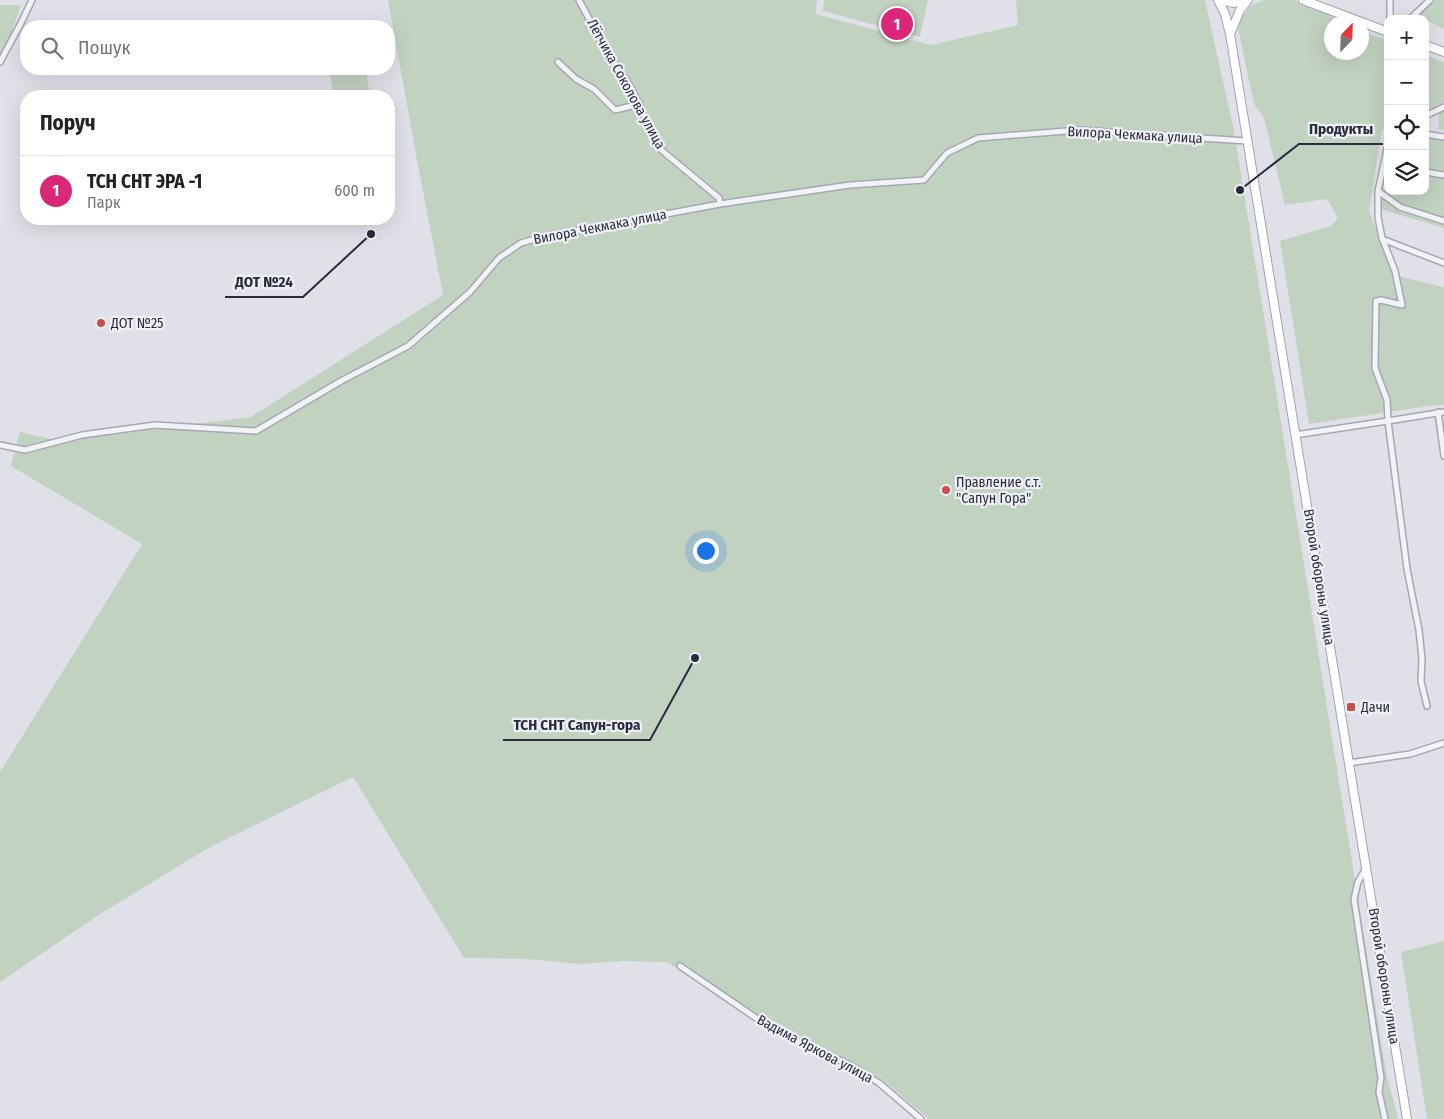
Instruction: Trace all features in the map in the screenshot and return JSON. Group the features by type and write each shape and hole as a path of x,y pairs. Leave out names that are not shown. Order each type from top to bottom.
{"main road":[{"path":"1220,0 1232,3 1247,0"},
{"name":"Второй обороны улица","path":"1220,0 1230,34 1407,1119"},
{"path":"1230,34 1240,10 1247,0"},
{"path":"1303,0 1384,30"},
{"path":"1429,46 1444,52"}],"street":[{"path":"22,20 29,0"},
{"name":"Лётчика Соколова улица","path":"579,0 603,45 632,89 657,146 719,198 720,204"},
{"path":"1390,0 1390,15"},
{"path":"1414,15 1430,0"},
{"path":"0,62 20,25"},
{"path":"558,62 576,79 594,89 615,110 640,104"},
{"path":"1429,114 1444,107"},
{"name":"Вилора Чекмака улица","path":"0,445 25,450 82,435 155,425 256,430 341,381 408,346 470,292 498,258 521,243 542,237 720,204 850,185 924,180 947,152 978,138 1079,130 1247,141"},
{"path":"1429,135 1444,137"},
{"path":"1384,172 1378,191 1378,217 1382,238 1395,271 1402,305 1381,300 1376,301 1375,368 1383,386 1386,400 1407,569 1419,630 1422,659 1421,681 1427,706"},
{"path":"1429,173 1444,175"},
{"path":"1378,191 1400,207 1444,221"},
{"path":"1382,238 1444,262"},
{"path":"1295,434 1441,412 1444,456"},
{"path":"1349,763 1410,754 1444,743"},
{"path":"1366,868 1355,891 1355,912 1381,1078 1379,1092 1385,1119"},
{"name":"Вадима Яркова улица","path":"680,966 772,1029 850,1065 872,1078 921,1119"}],"green space":[{"path":"388,0 817,0 816,14 931,45 1018,25 1016,0 1205,0 1234,131 1386,1072 1398,1119 929,1119 879,1077 803,1038 771,1024 667,962 623,961 579,964 528,959 464,958 353,777 210,847 100,914 0,982 0,772 142,544 11,466 20,432 68,443 82,435 87,438 251,417 443,295 395,39 395,20 392,20"},
{"path":"824,0 928,0 920,37 823,11"},
{"path":"1264,0 1293,0 1330,14 1324,15 1324,60 1369,60 1369,34 1384,39 1384,129 1382,130 1369,211 1394,275 1444,287 1444,405 1309,424 1280,241 1331,226 1338,218 1327,199 1285,205 1264,118 1254,104 1238,29 1242,17 1250,6"},
{"path":"1435,0 1444,0 1444,29 1429,22 1429,15 1419,15"},
{"path":"0,5 21,5 0,66"},
{"path":"1429,56 1444,62 1444,130 1438,129 1439,109 1429,113"},
{"path":"330,75 367,75 369,90 332,90"},
{"path":"1429,132 1444,134 1444,228 1374,207 1374,195 1384,145 1384,195 1429,195"},
{"path":"1444,941 1444,1119 1427,1119 1401,952"}],"place":[{"name":"ТСН СНТ ЭРА -1","path":"897,24"},
{"name":"Продукты","path":"1240,190"},
{"name":"ДОТ №24","path":"371,234"},
{"name":"ДОТ №25","path":"101,323"},
{"name":"Правление с.т. \"Сапун Гора\"","path":"946,490"},
{"name":"ТСН СНТ Сапун-гора","path":"695,658"},
{"name":"Дачи","path":"1351,707"}]}
